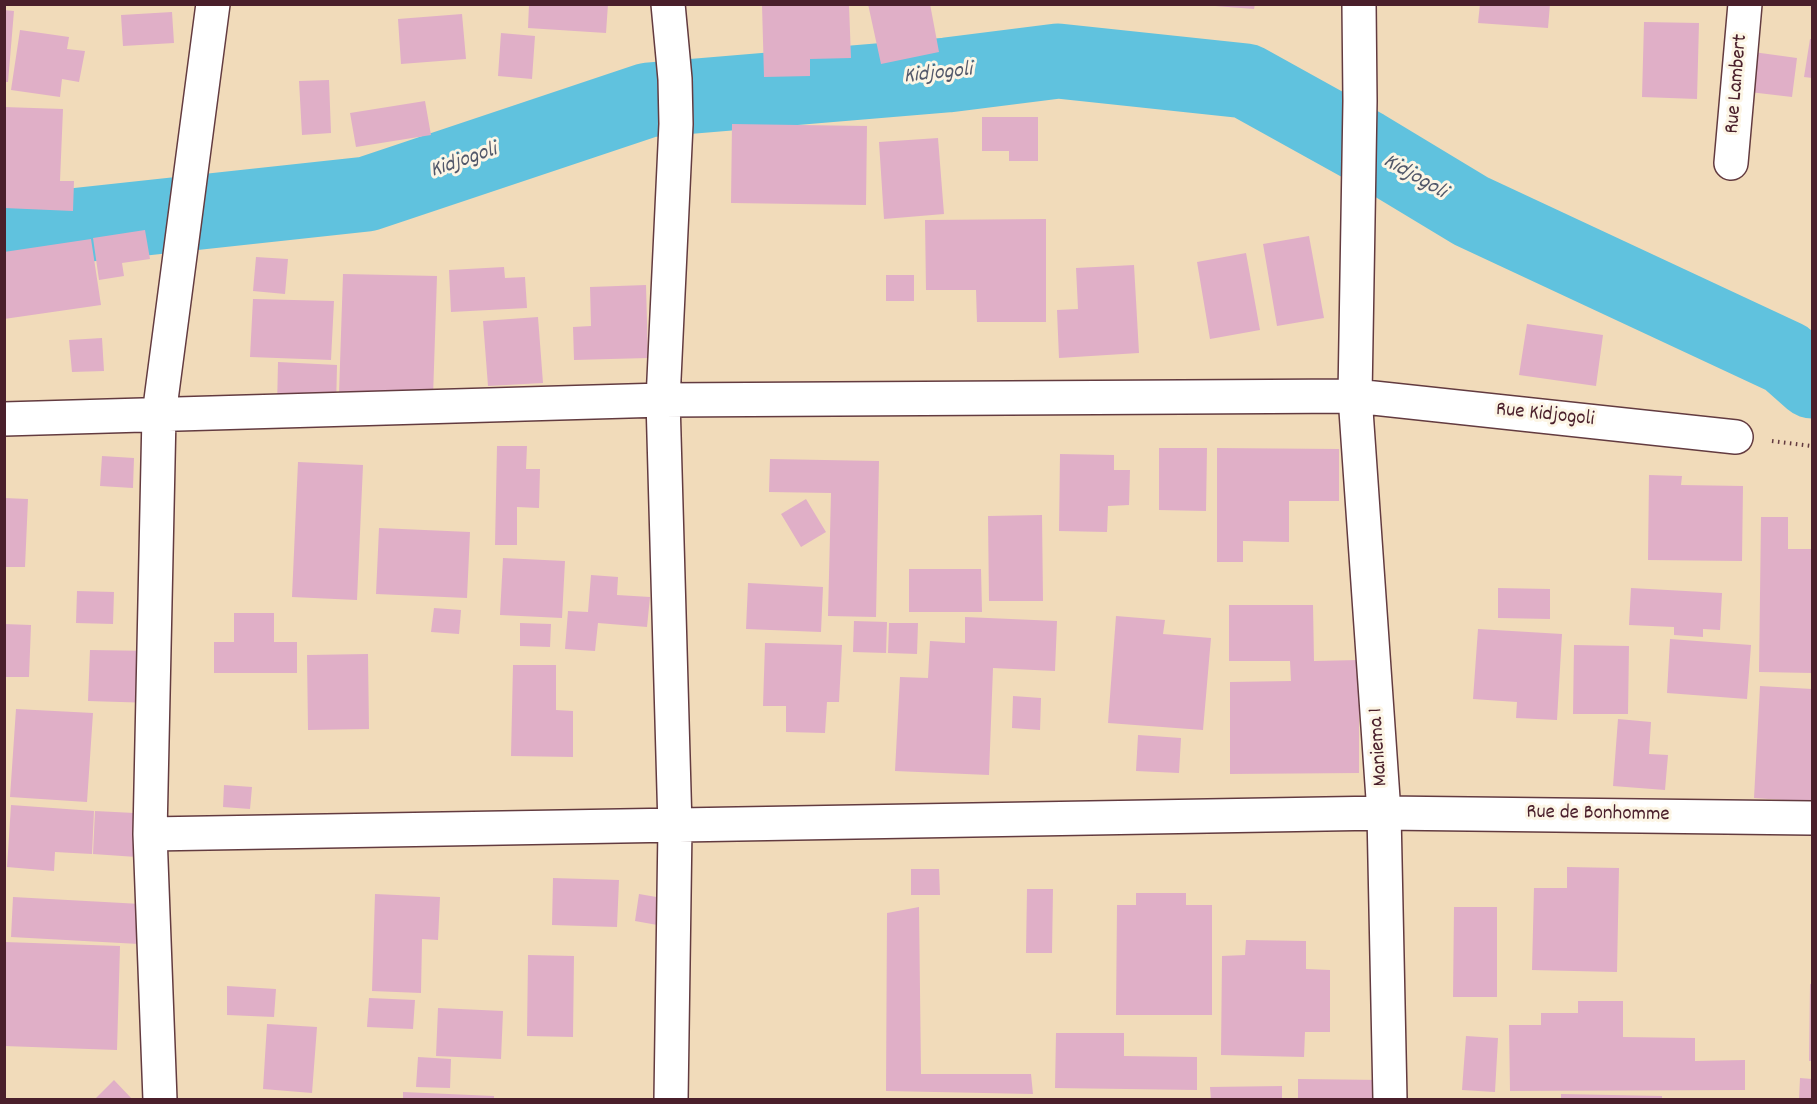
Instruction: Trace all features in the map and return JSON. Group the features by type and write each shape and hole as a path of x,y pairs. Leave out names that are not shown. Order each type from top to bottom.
{"street":[{"path":"160,1100 150,834 159,415 213,4"},
{"path":"668,4 675,79 676,124 663,400 675,827 671,1100"},
{"name":"Maniema 1","path":"1359,4 1360,101 1355,396 1384,813 1390,1100"},
{"name":"Rue Lambert","path":"1731,163 1744,4"},
{"name":"Rue Kidjogoli","path":"4,419 663,400 1355,396 1736,436"},
{"name":"Rue de Bonhomme","path":"150,834 675,827 1384,813 1812,818"}],"building":[{"path":"529,4 608,4 606,33 528,28"},
{"path":"868,4 930,4 939,52 881,64"},
{"path":"1189,4 1255,4 1254,9"},
{"path":"1480,4 1550,4 1548,28 1478,23"},
{"path":"762,5 849,5 851,58 810,59 810,76 764,77"},
{"path":"4,10 14,11 8,82 4,82"},
{"path":"172,12 174,43 123,46 121,15"},
{"path":"462,14 466,59 401,64 398,19"},
{"path":"1644,22 1699,23 1697,99 1642,97"},
{"path":"20,30 69,37 67,49 85,51 79,82 62,79 60,97 11,90"},
{"path":"501,33 535,36 532,79 498,76"},
{"path":"1810,39 1812,39 1812,78 1804,77"},
{"path":"1746,51 1797,58 1792,97 1741,91"},
{"path":"329,80 331,133 302,135 299,81"},
{"path":"425,101 431,135 356,147 350,113"},
{"path":"4,107 63,109 60,181 74,181 73,211 4,208"},
{"path":"982,117 1038,117 1038,161 1009,161 1009,151 982,151"},
{"path":"732,124 867,126 866,205 731,203"},
{"path":"938,138 944,214 884,219 879,142"},
{"path":"1046,219 1046,322 977,322 976,290 926,290 925,220"},
{"path":"145,230 150,259 122,263 124,276 99,280 93,238"},
{"path":"1309,236 1324,318 1277,326 1263,244"},
{"path":"91,239 101,305 4,319 4,252"},
{"path":"1246,253 1260,330 1210,339 1197,262"},
{"path":"256,257 288,259 285,294 253,291"},
{"path":"1134,265 1139,353 1059,358 1057,310 1078,309 1076,268"},
{"path":"504,267 505,278 525,277 527,308 451,312 449,270"},
{"path":"343,274 437,276 433,397 339,394"},
{"path":"886,275 914,275 914,301 886,301"},
{"path":"646,285 648,358 574,360 573,327 591,326 590,287"},
{"path":"253,299 334,301 331,360 250,357"},
{"path":"538,317 543,383 488,386 483,321"},
{"path":"1527,324 1603,335 1596,386 1519,375"},
{"path":"102,338 104,371 72,372 69,340"},
{"path":"278,362 337,365 336,409 277,408"},
{"path":"497,446 527,446 526,469 540,469 539,508 517,507 517,545 495,545"},
{"path":"1159,448 1207,448 1206,511 1159,510"},
{"path":"1217,448 1339,449 1339,501 1289,501 1289,542 1243,541 1243,562 1217,562"},
{"path":"1060,454 1114,455 1114,470 1130,470 1129,505 1108,506 1107,532 1059,531"},
{"path":"102,456 134,458 133,488 100,486"},
{"path":"770,459 879,461 876,617 828,616 831,493 769,492"},
{"path":"298,462 363,465 357,600 292,597"},
{"path":"1649,475 1682,476 1681,485 1743,486 1742,561 1648,560"},
{"path":"4,498 28,499 25,567 4,567"},
{"path":"806,499 826,532 801,547 781,514"},
{"path":"1042,515 1043,601 989,601 988,516"},
{"path":"1761,517 1788,517 1788,549 1812,549 1812,673 1759,672"},
{"path":"379,528 470,532 467,598 376,594"},
{"path":"503,558 565,561 562,618 500,615"},
{"path":"909,569 981,569 982,612 909,612"},
{"path":"591,575 618,577 617,595 650,597 647,627 598,623 595,651 565,649 568,611 588,612"},
{"path":"748,583 823,587 821,632 746,629"},
{"path":"1498,588 1550,589 1550,619 1498,618"},
{"path":"1631,588 1722,593 1720,630 1703,629 1703,637 1674,635 1674,627 1629,625"},
{"path":"77,591 114,592 113,624 76,623"},
{"path":"1229,605 1313,605 1314,661 1359,660 1359,773 1230,774 1230,682 1291,681 1290,661 1229,661"},
{"path":"434,608 461,610 459,634 431,632"},
{"path":"234,613 274,613 274,642 297,642 297,673 214,673 214,642 234,642"},
{"path":"1116,616 1165,620 1163,634 1211,638 1203,730 1108,723"},
{"path":"965,617 1057,621 1055,671 993,668 989,775 895,771 900,677 928,678 930,641 965,643"},
{"path":"854,621 887,622 886,653 853,652"},
{"path":"520,623 551,624 550,647 520,646"},
{"path":"889,623 918,623 917,654 888,653"},
{"path":"4,624 31,625 29,677 4,677"},
{"path":"1478,629 1562,634 1557,720 1516,718 1517,702 1473,699"},
{"path":"1670,639 1751,645 1747,699 1667,693"},
{"path":"765,643 842,645 839,702 827,702 825,733 786,732 786,706 763,706"},
{"path":"1574,645 1629,646 1628,714 1573,714"},
{"path":"90,650 155,651 153,703 88,701"},
{"path":"368,654 369,729 308,730 307,655"},
{"path":"513,665 556,665 556,710 573,711 573,757 511,756"},
{"path":"1760,686 1812,689 1812,802 1754,798"},
{"path":"1013,696 1041,698 1040,730 1012,728"},
{"path":"16,709 93,713 87,802 10,797"},
{"path":"1618,719 1651,722 1649,754 1668,755 1665,790 1613,786"},
{"path":"1138,735 1181,738 1179,773 1136,771"},
{"path":"224,785 252,787 250,809 223,807"},
{"path":"11,805 94,811 92,854 55,852 54,871 7,867"},
{"path":"95,811 154,814 151,858 93,854"},
{"path":"1567,867 1619,868 1617,972 1532,970 1534,888 1567,888"},
{"path":"911,869 939,869 940,895 911,895"},
{"path":"553,878 619,880 617,927 552,925"},
{"path":"1027,889 1053,889 1052,953 1026,953"},
{"path":"1136,893 1186,893 1186,905 1212,905 1212,1015 1116,1015 1117,905 1136,905"},
{"path":"375,894 440,897 438,940 422,939 421,993 372,991"},
{"path":"639,894 668,899 663,926 635,921"},
{"path":"13,897 141,904 139,944 11,937"},
{"path":"919,907 921,1074 1031,1074 1033,1094 886,1091 887,913"},
{"path":"1454,907 1497,907 1497,997 1453,997"},
{"path":"1246,940 1306,941 1306,969 1330,970 1330,1032 1305,1032 1304,1057 1221,1055 1222,956 1245,955"},
{"path":"4,942 120,946 117,1050 4,1046"},
{"path":"528,955 574,956 573,1037 527,1036"},
{"path":"1810,984 1812,984 1812,1061 1809,1061"},
{"path":"227,986 276,989 274,1017 227,1015"},
{"path":"369,998 415,1000 413,1029 367,1027"},
{"path":"1578,1001 1623,1001 1623,1037 1695,1038 1695,1061 1745,1060 1745,1090 1510,1091 1509,1025 1541,1025 1541,1013 1578,1013"},
{"path":"438,1008 503,1011 501,1059 436,1056"},
{"path":"267,1024 317,1027 312,1093 263,1089"},
{"path":"1056,1033 1124,1033 1124,1056 1197,1057 1197,1090 1055,1088"},
{"path":"1466,1036 1498,1038 1495,1092 1462,1090"},
{"path":"418,1057 451,1059 450,1088 416,1087"},
{"path":"1800,1078 1812,1079 1812,1100 1799,1100"},
{"path":"1298,1079 1383,1080 1383,1100 1298,1100"},
{"path":"114,1080 133,1100 94,1100"},
{"path":"1282,1086 1282,1100 1211,1100 1210,1087"},
{"path":"403,1092 494,1096 494,1100 403,1100"},
{"path":"1561,1094 1662,1096 1662,1100 1561,1100"}],"waterway":[{"name":"Kidjogoli","path":"4,222 62,227 367,194 648,100 947,75 1058,61 1246,81 1365,147 1471,211 1786,358 1812,381"}]}
